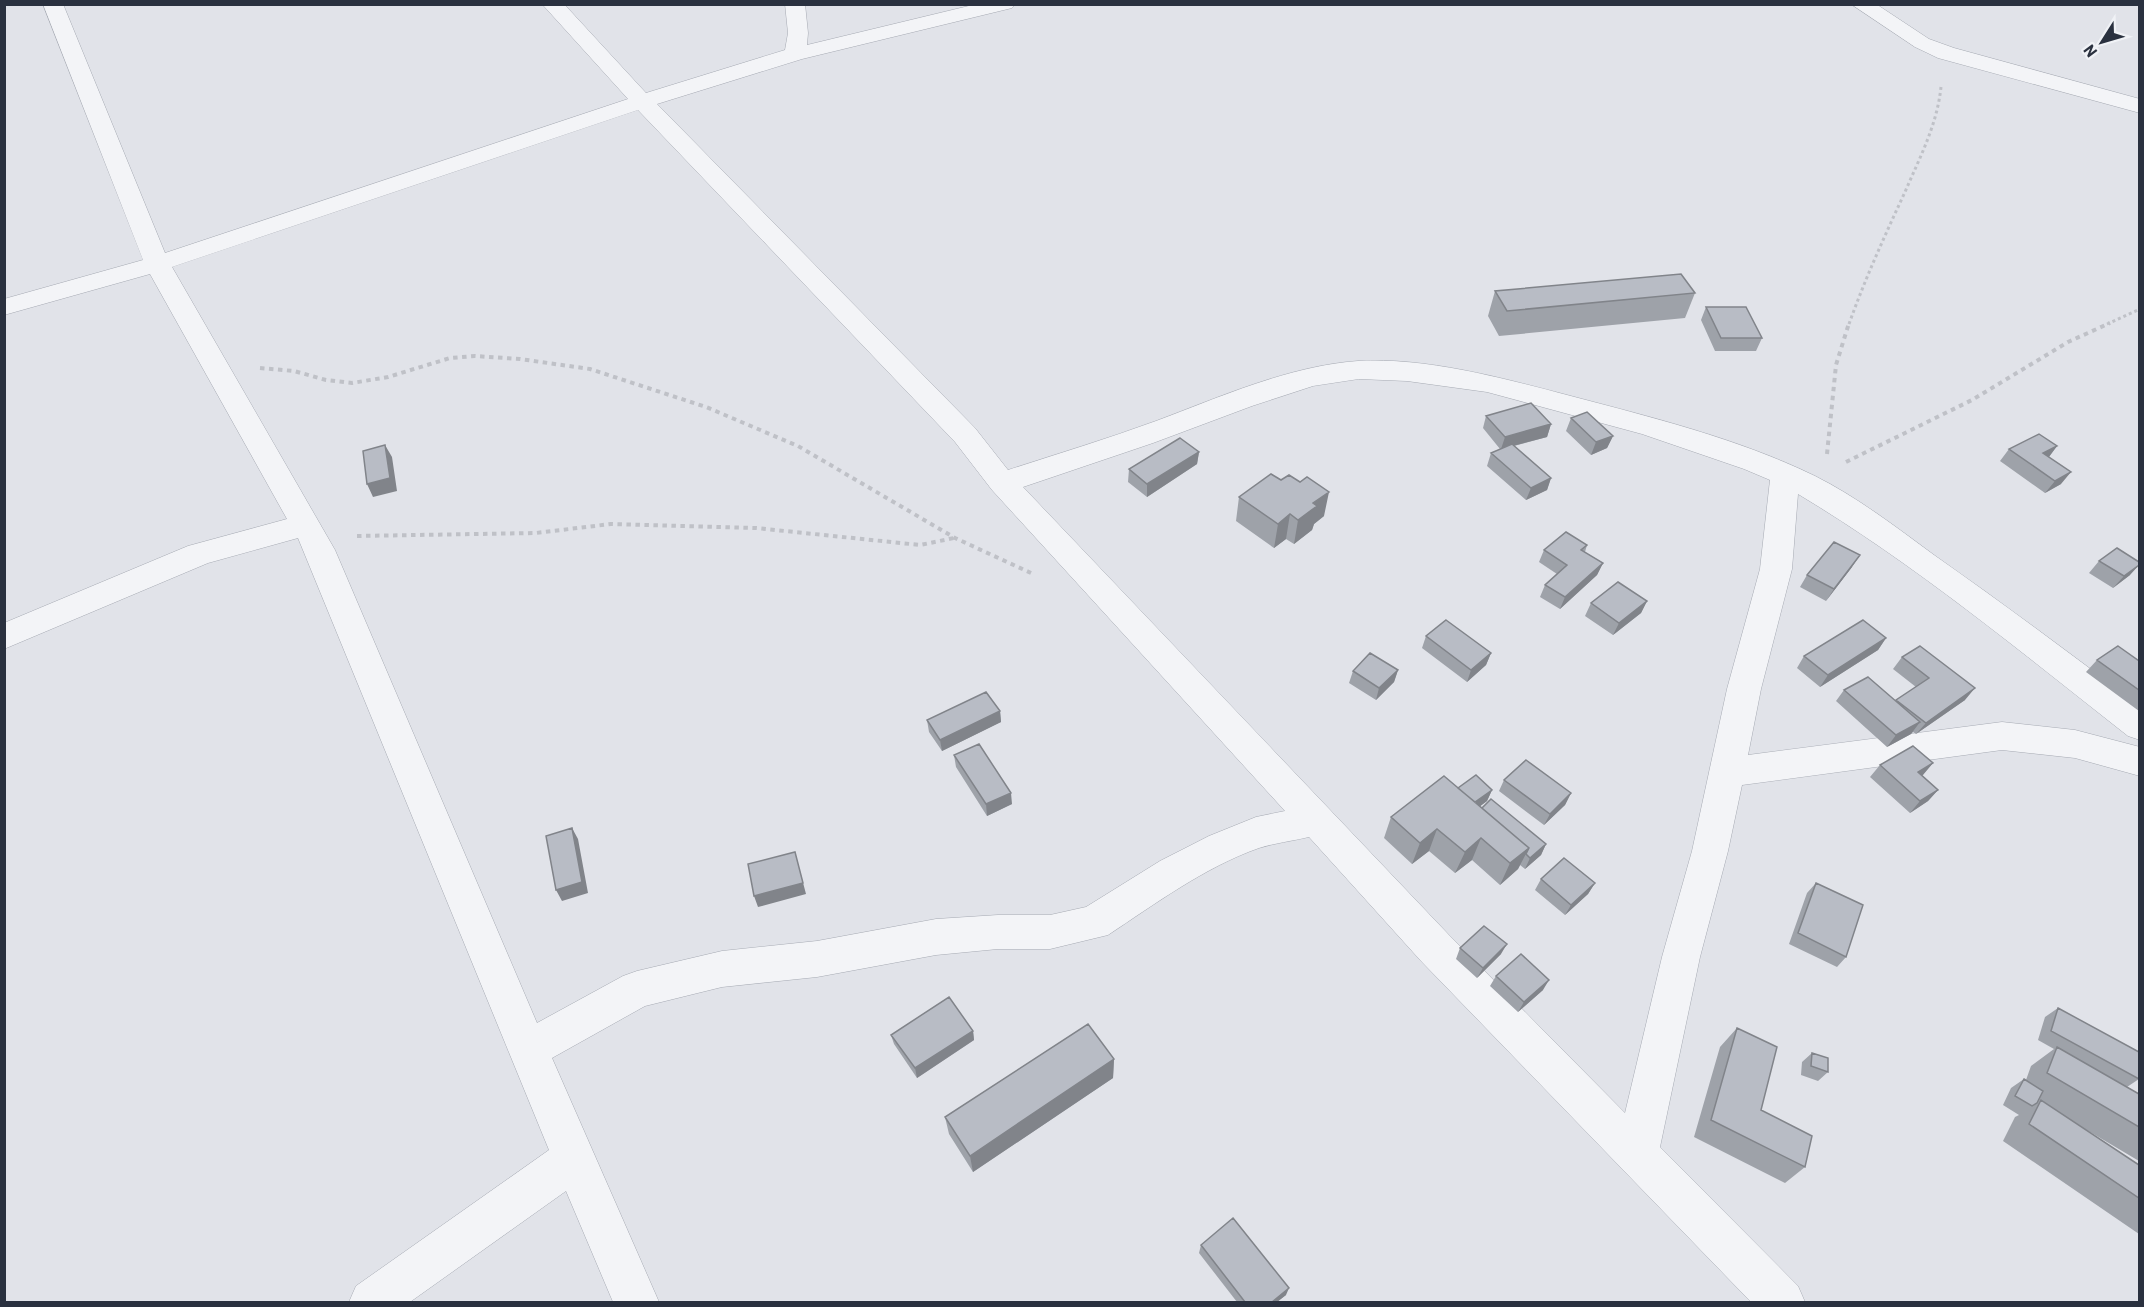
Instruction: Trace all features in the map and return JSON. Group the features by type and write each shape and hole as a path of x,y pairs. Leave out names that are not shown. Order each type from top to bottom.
{"street":[{"path":"53,4 157,264 310,533 636,1302"},
{"path":"552,4 642,101 965,435 1002,483 1435,948 1782,1302"},
{"path":"795,4 798,33 795,54"},
{"path":"4,308 157,264 642,101 795,54 1005,4"},
{"path":"1861,4 1933,48 2046,82 2139,106"},
{"path":"1002,483 1143,436 1242,399 1310,378 1359,370 1407,372 1487,382 1568,403 1805,477 2003,620 2139,726"},
{"path":"1637,1155 1681,957 1710,851 1744,689 1776,569 1805,477"},
{"path":"4,638 200,554 310,533"},
{"path":"1726,772 2002,736 2075,744 2139,762"},
{"path":"528,1049 637,989 722,969 817,959 936,937 998,932 1050,932 1094,923 1173,873 1222,847 1256,833 1316,820"},
{"path":"372,1302 574,1159"}],"path":[{"path":"1805,477 1833,391 1843,339 1933,131 1940,104 1941,83 1933,48"},
{"path":"1805,477 1972,400 2068,342 2139,309"},
{"path":"215,366 294,371 326,380 352,383 388,377 450,358 475,356 511,358 590,369 706,407 798,446 954,538 1040,577"},
{"path":"310,533 351,536 536,533 611,524 756,528 920,545 954,538"}],"building":[{"path":"1681,274 1695,293 1507,311 1495,291"},
{"path":"1706,307 1746,307 1762,338 1721,338"},
{"path":"1531,403 1551,424 1505,437 1486,416"},
{"path":"1587,412 1613,436 1596,442 1571,418"},
{"path":"2039,434 2057,446 2043,453 2071,472 2055,481 2009,449"},
{"path":"1180,438 1199,452 1147,484 1129,469"},
{"path":"1512,444 1551,478 1531,488 1491,453"},
{"path":"385,445 390,478 367,484 363,451"},
{"path":"1271,474 1281,480 1289,475 1300,482 1307,477 1329,492 1313,503 1317,506 1298,520 1290,514 1278,524 1239,497"},
{"path":"1566,532 1587,545 1581,550 1603,563 1565,597 1545,585 1567,565 1544,550"},
{"path":"1834,542 1860,555 1834,589 1807,575"},
{"path":"2117,548 2139,562 2139,565 2124,576 2099,561"},
{"path":"1618,582 1647,601 1619,623 1591,603"},
{"path":"1446,620 1491,653 1471,670 1426,636"},
{"path":"1863,620 1886,638 1828,675 1804,656"},
{"path":"1920,646 1975,688 1926,723 1896,700 1929,678 1902,657"},
{"path":"2118,646 2139,661 2139,690 2097,660"},
{"path":"1370,653 1398,670 1379,688 1353,671"},
{"path":"1868,677 1920,722 1896,735 1844,690"},
{"path":"986,692 1000,711 940,740 927,720"},
{"path":"979,744 1011,793 986,804 954,755"},
{"path":"1913,746 1933,763 1918,772 1938,790 1920,801 1880,765"},
{"path":"1526,760 1571,793 1550,814 1504,780"},
{"path":"1476,775 1492,790 1475,802 1458,788"},
{"path":"1444,776 1529,848 1510,863 1481,838 1465,852 1437,829 1420,843 1391,817"},
{"path":"1491,799 1546,844 1530,858 1526,854 1529,848 1482,808"},
{"path":"572,828 582,882 556,890 546,836"},
{"path":"795,852 803,883 754,896 748,864"},
{"path":"1564,858 1595,883 1571,905 1541,879"},
{"path":"1816,883 1863,905 1846,957 1798,933"},
{"path":"1484,926 1507,944 1483,968 1460,948"},
{"path":"1521,954 1549,980 1524,1002 1496,976"},
{"path":"949,997 973,1031 915,1068 891,1035"},
{"path":"2058,1008 2139,1052 2139,1079 2051,1031"},
{"path":"1088,1024 1114,1059 970,1156 945,1117"},
{"path":"1737,1028 1777,1047 1761,1110 1812,1136 1805,1167 1711,1120"},
{"path":"2057,1047 2139,1094 2139,1127 2047,1073"},
{"path":"1812,1053 1828,1058 1828,1072 1811,1066"},
{"path":"2024,1079 2043,1091 2037,1103 2032,1106 2015,1096"},
{"path":"2041,1100 2139,1165 2139,1198 2029,1124"},
{"path":"1233,1218 1289,1288 1272,1302 1245,1302 1201,1245"}]}
